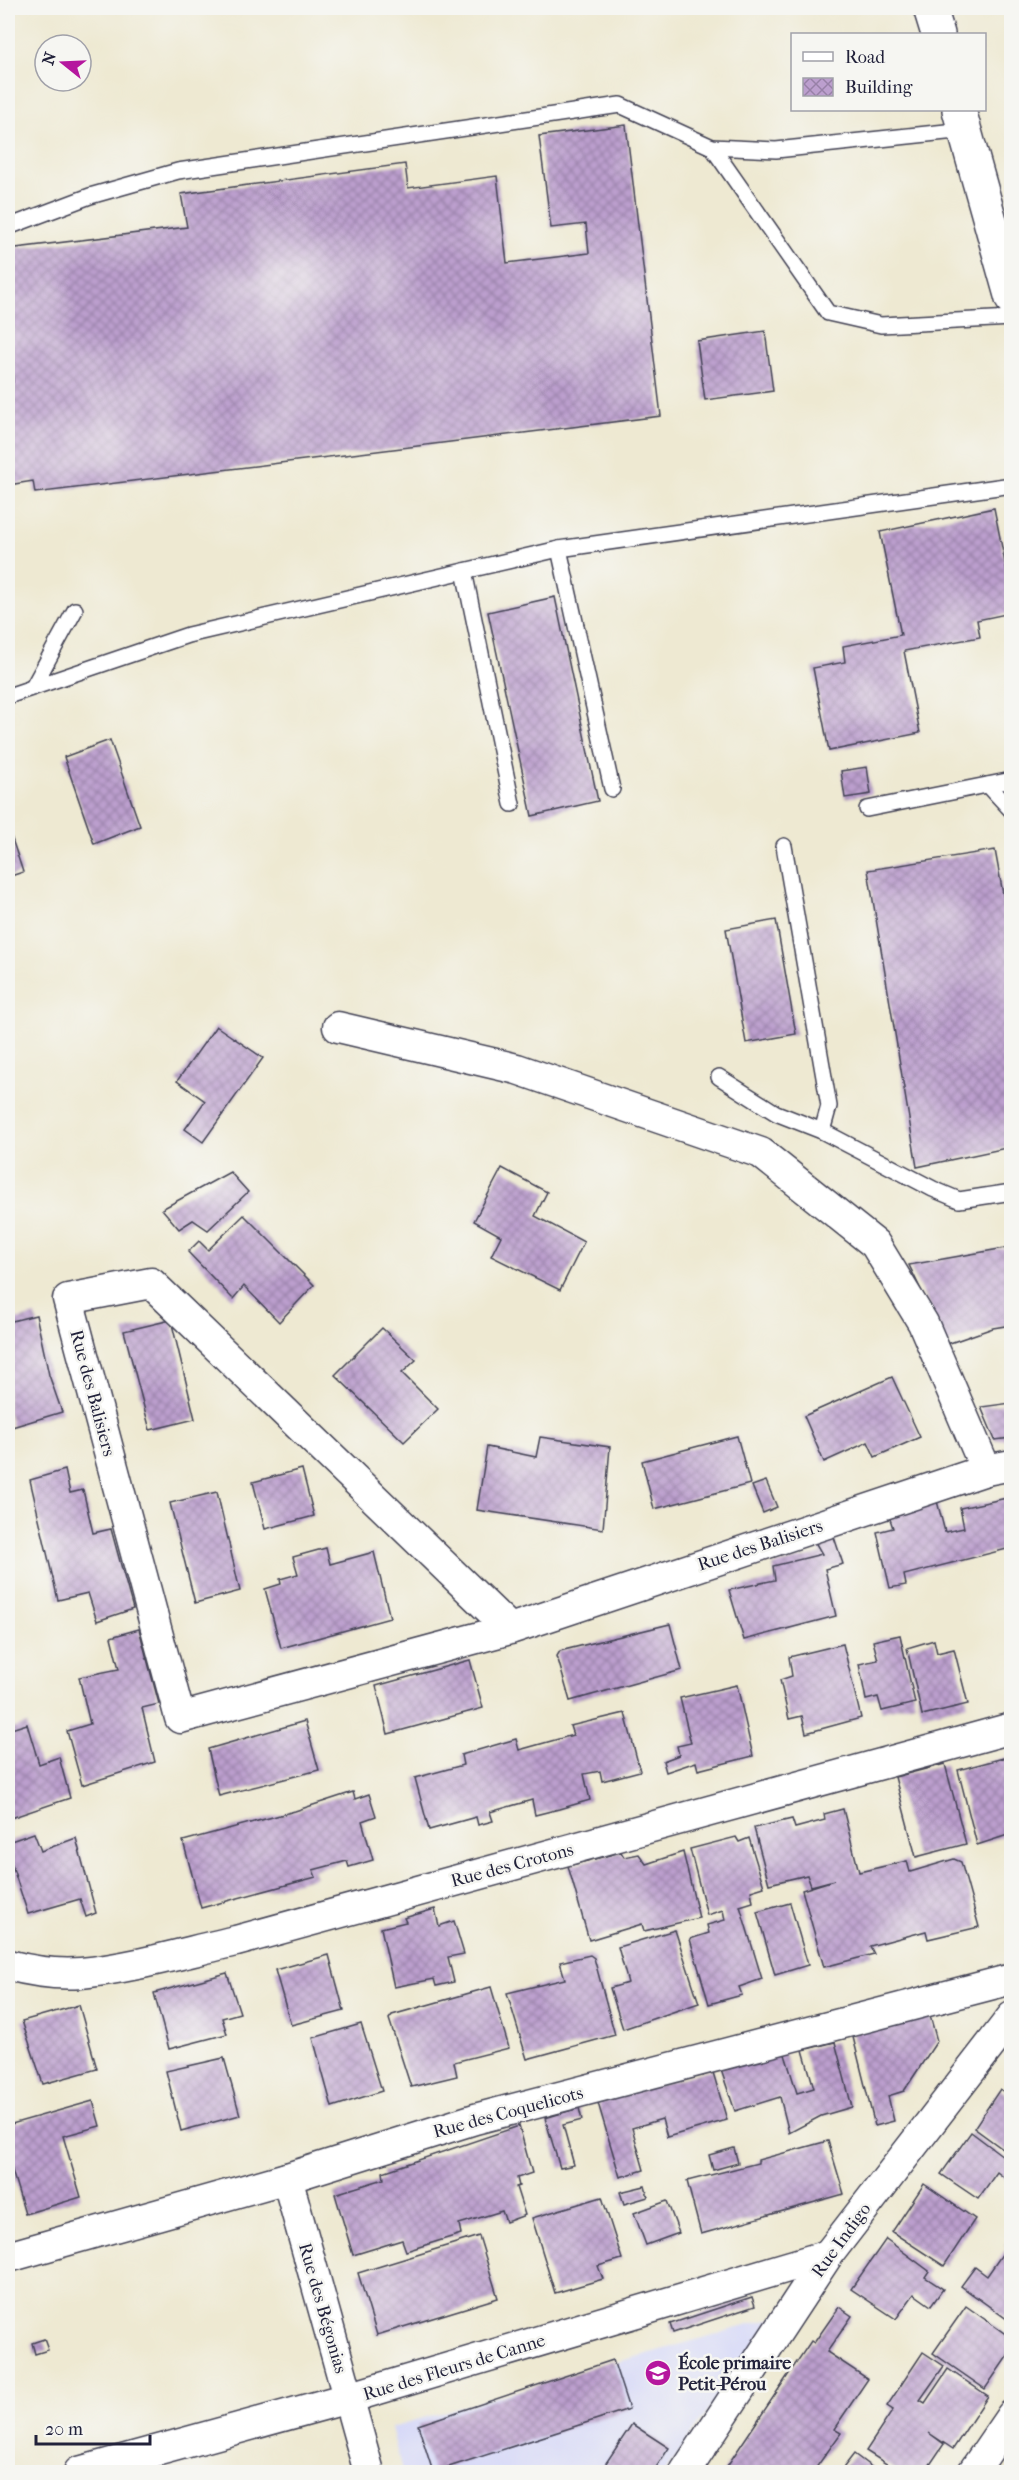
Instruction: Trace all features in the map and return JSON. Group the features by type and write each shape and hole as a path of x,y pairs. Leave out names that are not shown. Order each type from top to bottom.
{"street":[{"path":"930,8 938,33"},
{"path":"962,120 1011,299"},
{"path":"338,1027 517,1069 761,1153 875,1244 923,1323 999,1467"},
{"name":"Rue des Balisiers","path":"510,1629 151,1283 68,1299 180,1718 510,1629 999,1467"},
{"name":"Rue des Crotons","path":"8,1965 50,1973 80,1973 236,1941 1011,1728"},
{"name":"Rue des Coquelicots","path":"8,2257 287,2178 475,2119 1011,1979"},
{"name":"Rue Indigo","path":"685,2472 828,2255 1011,2017"},
{"name":"Rue des Bégonias","path":"287,2178 369,2472"},
{"name":"Rue des Fleurs de Canne","path":"79,2472 348,2398 828,2255"},
{"path":"973,2472 1011,2415"}],"lane":[{"path":"8,227 90,196 178,171 620,105 712,147 776,150 962,120"},
{"path":"712,147 828,313 881,325 1011,318"},
{"path":"8,696 188,635 559,549 1011,485"},
{"path":"559,549 612,789"},
{"path":"464,571 512,804"},
{"path":"33,687 75,610"},
{"path":"867,808 1011,780"},
{"path":"988,785 1011,811"},
{"path":"784,846 829,1106 822,1131"},
{"path":"719,1077 776,1113 822,1131 933,1189 959,1200 1011,1192"}],"shaded area":[{"name":"École primaire Petit-Pérou","path":"773,2318 665,2472 402,2472 391,2427"}],"building":[{"path":"626,125 661,416 35,493 33,481 8,485 8,383 13,382 8,339 8,249 187,227 181,194 405,164 408,188 497,176 507,263 589,253 586,224 551,228 539,136"},
{"path":"765,331 773,391 705,400 697,341"},
{"path":"994,508 1011,592 1011,613 977,620 980,637 904,651 920,733 829,751 813,668 845,662 843,646 901,635 880,532"},
{"path":"555,597 598,801 532,816 488,612"},
{"path":"110,740 140,826 94,844 64,757"},
{"path":"867,767 871,794 845,798 841,771"},
{"path":"8,827 23,872 8,877"},
{"path":"995,850 1011,938 1011,1147 917,1167 868,870"},
{"path":"776,920 796,1034 746,1043 726,929"},
{"path":"216,1026 263,1058 203,1142 185,1129 205,1101 177,1081"},
{"path":"502,1168 547,1192 535,1216 584,1242 560,1290 491,1256 501,1236 474,1221"},
{"path":"230,1172 248,1192 208,1230 193,1220 179,1229 162,1209"},
{"path":"244,1215 314,1285 279,1322 244,1286 233,1299 188,1252 199,1241 208,1250"},
{"path":"1011,1247 1011,1325 993,1328 947,1344 909,1265"},
{"path":"36,1315 49,1375 62,1412 12,1427 8,1411 8,1322"},
{"path":"171,1320 195,1419 150,1430 124,1331"},
{"path":"382,1328 416,1360 402,1373 438,1409 404,1442 335,1375"},
{"path":"892,1377 920,1437 875,1457 868,1442 824,1462 804,1416"},
{"path":"1011,1403 1011,1438 995,1440 981,1407"},
{"path":"737,1436 750,1484 654,1509 642,1461"},
{"path":"540,1437 610,1447 603,1529 477,1510 487,1447 536,1457"},
{"path":"302,1469 314,1516 265,1529 253,1482"},
{"path":"65,1470 70,1493 83,1490 93,1533 111,1529 133,1609 97,1621 88,1593 58,1600 30,1480"},
{"path":"766,1481 777,1507 763,1513 752,1486"},
{"path":"217,1492 240,1591 195,1603 170,1503"},
{"path":"1007,1498 1011,1518 1011,1548 904,1575 906,1585 890,1588 877,1532 893,1528 889,1516 937,1501 945,1532 964,1528 960,1508"},
{"path":"833,1534 843,1564 825,1569 836,1616 744,1640 729,1590 775,1580 773,1566 822,1554 815,1542"},
{"path":"326,1548 330,1564 374,1552 390,1618 281,1648 265,1589 281,1584 280,1579 298,1574 293,1557"},
{"path":"670,1624 682,1670 570,1701 557,1656 560,1651"},
{"path":"139,1629 159,1704 142,1708 155,1762 82,1785 67,1731 90,1724 79,1677 119,1669 111,1637"},
{"path":"900,1635 915,1703 882,1711 878,1697 866,1700 859,1664 878,1660 873,1641"},
{"path":"934,1640 937,1653 954,1649 968,1704 922,1715 907,1648"},
{"path":"843,1644 861,1718 806,1733 802,1716 789,1719 780,1680 792,1676 789,1657"},
{"path":"470,1660 483,1708 388,1734 376,1686"},
{"path":"737,1685 753,1756 698,1770 696,1762 666,1772 663,1761 679,1755 677,1746 691,1743 680,1698"},
{"path":"625,1713 640,1771 602,1781 600,1771 584,1774 590,1800 559,1809 535,1815 532,1800 490,1812 493,1821 478,1825 476,1817 429,1830 415,1778 463,1765 461,1755 516,1739 519,1750 573,1735 570,1726"},
{"path":"305,1721 319,1770 219,1796 208,1749"},
{"path":"27,1724 39,1764 59,1757 70,1798 8,1819 8,1730"},
{"path":"1011,1756 1011,1834 977,1845 958,1770"},
{"path":"945,1764 966,1844 916,1857 895,1777"},
{"path":"353,1792 355,1799 369,1794 376,1816 362,1821 373,1860 349,1867 347,1861 313,1870 316,1877 201,1908 183,1841 295,1811"},
{"path":"843,1809 859,1872 907,1861 910,1872 954,1859 961,1862 979,1927 928,1939 926,1931 870,1946 874,1954 824,1967 802,1890 834,1880 811,1886 807,1875 769,1884 754,1828 792,1819 795,1828 825,1820 824,1814"},
{"path":"34,1833 41,1851 76,1838 96,1913 86,1917 80,1899 28,1914 8,1853 8,1842"},
{"path":"736,1837 739,1842 749,1838 764,1887 751,1891 753,1902 740,1906 762,1979 739,1987 742,1995 709,2004 690,1939 709,1933 707,1925 725,1920 723,1910 707,1915 690,1849"},
{"path":"621,1852 624,1857 639,1854 646,1864 683,1852 699,1918 644,1931 642,1924 589,1940 568,1866"},
{"path":"790,1903 808,1965 775,1975 757,1912"},
{"path":"435,1909 439,1926 454,1921 464,1954 448,1957 454,1982 436,1986 434,1979 394,1987 381,1928 406,1922 404,1918"},
{"path":"675,1930 699,2003 623,2029 610,1988 628,1983 618,1947"},
{"path":"329,1955 344,2011 291,2025 275,1970"},
{"path":"590,1955 594,1958 615,2035 527,2059 507,1993 565,1979 560,1962"},
{"path":"227,1973 240,2013 222,2018 227,2034 169,2049 154,1993"},
{"path":"491,1987 509,2048 454,2062 457,2076 411,2087 389,2019 392,2015"},
{"path":"79,2005 97,2069 43,2084 22,2021"},
{"path":"929,2012 937,2041 904,2091 888,2096 894,2121 875,2126 852,2033"},
{"path":"361,2024 382,2091 332,2107 313,2038"},
{"path":"835,2042 852,2107 821,2116 789,2133 780,2097 735,2111 720,2067 783,2048 797,2093 814,2088 803,2050"},
{"path":"224,2058 240,2115 181,2131 166,2071"},
{"path":"712,2069 727,2120 667,2137 662,2119 632,2128 644,2170 620,2177 598,2103"},
{"path":"1011,2074 1011,2086 1006,2082"},
{"path":"1000,2089 1011,2098 1011,2155 974,2128"},
{"path":"93,2101 100,2126 63,2136 81,2197 25,2214 8,2157 8,2125"},
{"path":"579,2108 582,2120 563,2125 574,2165 560,2168 545,2118"},
{"path":"519,2126 532,2173 517,2178 519,2186 516,2187 525,2215 506,2222 502,2211 459,2224 461,2234 406,2251 402,2240 353,2255 335,2194 384,2179 383,2172"},
{"path":"971,2132 1011,2162 1011,2183 997,2172 978,2199 941,2174"},
{"path":"828,2141 844,2194 701,2234 687,2181 758,2163 758,2160"},
{"path":"734,2148 738,2163 713,2170 709,2155"},
{"path":"924,2184 975,2219 944,2266 892,2232"},
{"path":"645,2186 648,2197 624,2204 620,2192"},
{"path":"602,2197 622,2259 598,2266 603,2279 555,2293 532,2218"},
{"path":"667,2201 679,2233 646,2245 634,2213"},
{"path":"479,2236 498,2298 377,2335 358,2273"},
{"path":"1011,2236 1011,2250 1005,2245"},
{"path":"886,2239 929,2271 925,2277 943,2289 931,2306 914,2294 896,2319 851,2289"},
{"path":"1005,2250 1011,2255 1011,2322 961,2286 975,2267 987,2276"},
{"path":"752,2297 755,2306 673,2333 670,2324"},
{"path":"966,2306 1011,2338 1011,2351 985,2389 933,2353"},
{"path":"839,2307 852,2316 827,2352 868,2379 834,2429 841,2433 813,2472 723,2472 811,2341 814,2343"},
{"path":"44,2339 48,2350 35,2354 32,2343"},
{"path":"923,2352 944,2366 920,2400 925,2403 948,2369 988,2396 953,2449 929,2433 944,2444 925,2472 899,2472 866,2451 893,2410 887,2406"},
{"path":"613,2360 629,2409 433,2472 418,2425"},
{"path":"632,2424 669,2448 653,2472 600,2472"},
{"path":"854,2454 878,2472 840,2472"}],"place":[{"name":"École primaire Petit-Pérou","path":"658,2373"}]}
